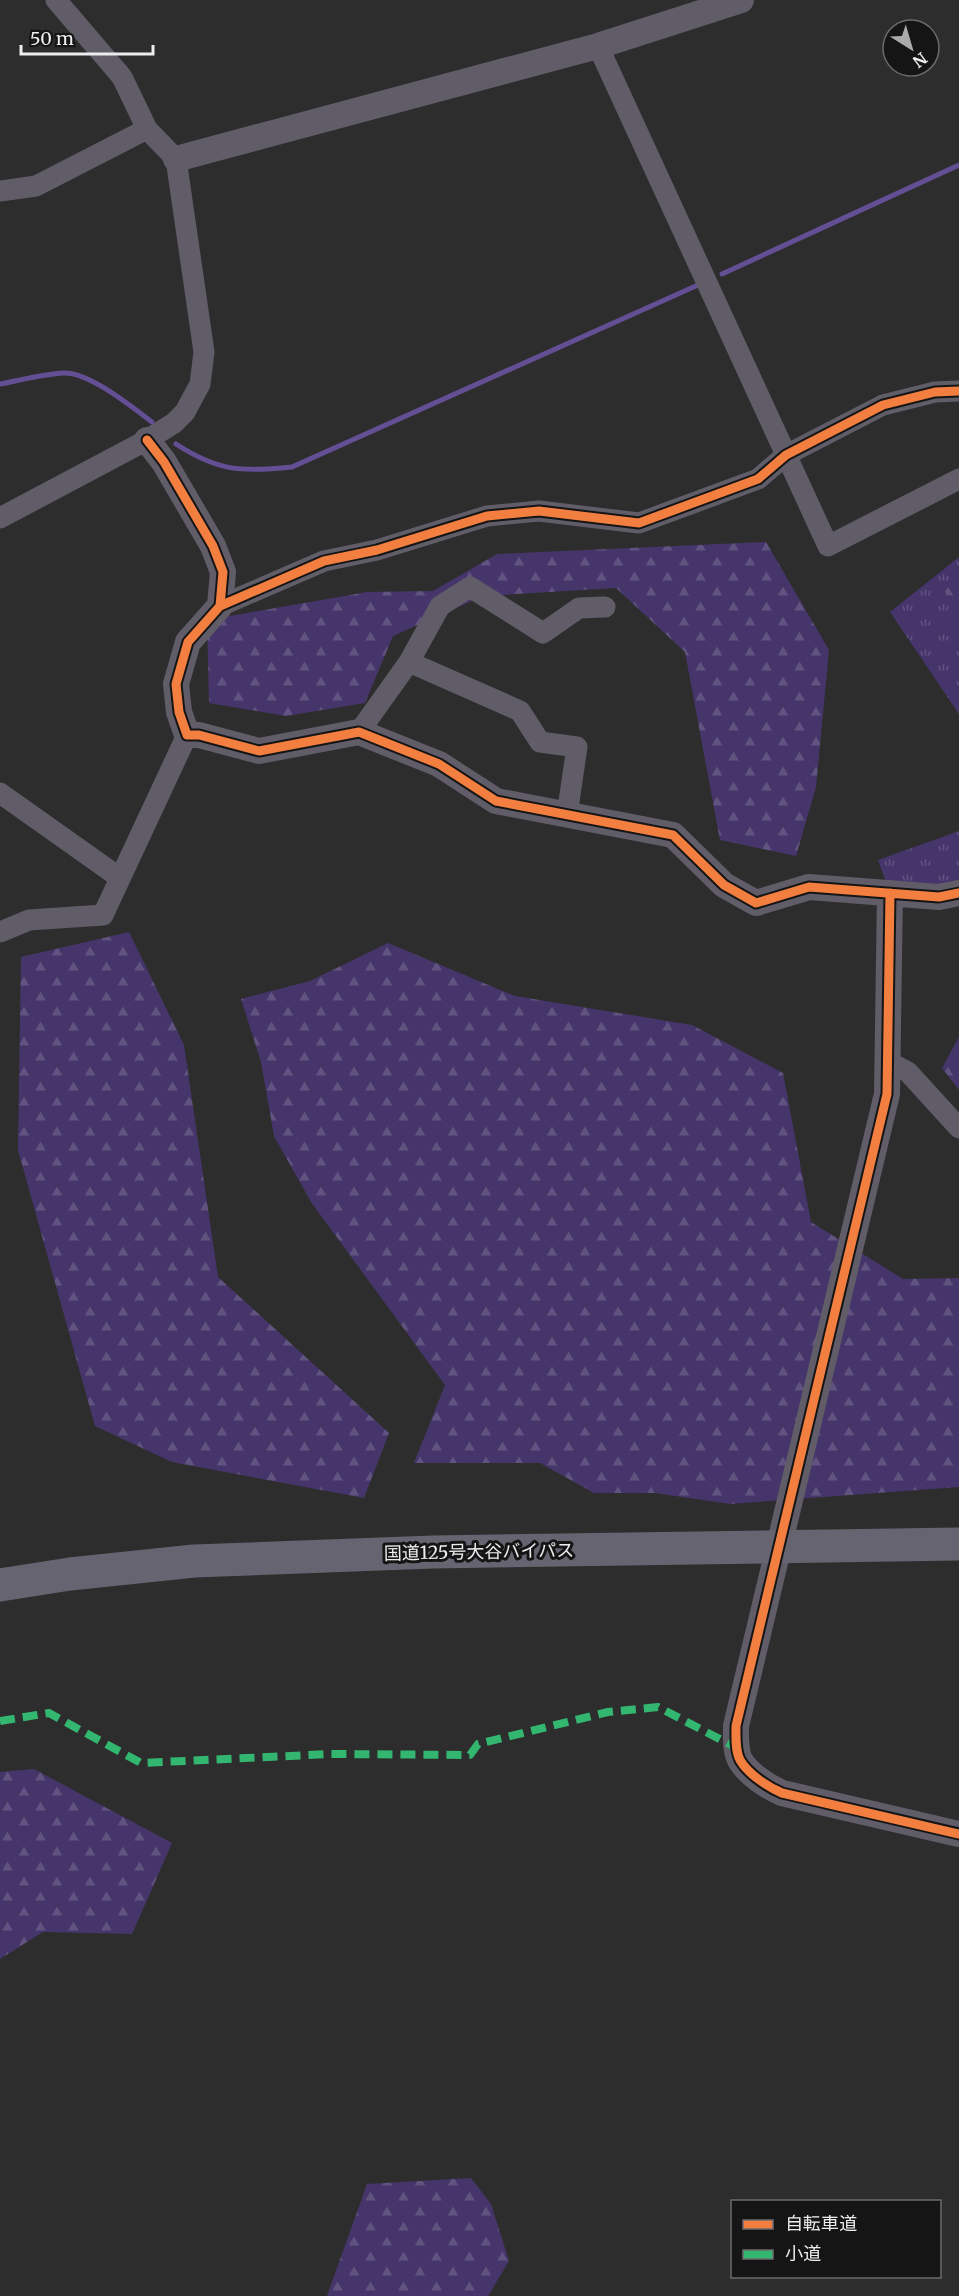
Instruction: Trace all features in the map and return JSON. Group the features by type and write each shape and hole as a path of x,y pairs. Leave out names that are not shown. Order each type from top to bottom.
{"highway":[{"name":"国道125号大谷バイパス","path":"0,1585 70,1574 194,1561 433,1552 959,1544"}],"street":[{"path":"0,518 147,440 174,423 185,412 201,384 204,352 176,159 147,129 122,77 56,0"},
{"path":"176,159 598,46 741,0"},
{"path":"598,46 828,546 959,478"},
{"path":"0,191 36,186 147,129"},
{"path":"0,932 29,920 102,915 187,735 179,712 176,684 188,642 220,606 324,561 377,550 487,516 540,511 639,523 758,479 786,455 883,405 935,392 959,392"},
{"path":"147,440 164,462 213,546 223,572 220,606"},
{"path":"359,732 409,662 440,606 470,587 543,633 579,608 605,607"},
{"path":"409,662 520,711 540,742 577,747 567,815"},
{"path":"187,735 199,735 260,751 359,732 439,764 496,801 673,835 724,885 756,903 809,887 939,897 959,893"},
{"path":"0,793 120,878"},
{"path":"890,893 886,1094 736,1726 736,1738 740,1760 762,1781 782,1793 959,1834"},
{"path":"887,1061 908,1072 959,1128"}],"green space":[{"path":"766,542 829,650 816,787 796,856 720,840 685,652 616,588 483,596 393,636 365,703 286,716 209,703 207,620 367,592 433,591 497,554"},
{"path":"959,557 959,714 890,612"},
{"path":"959,576 959,631 945,591"},
{"path":"959,831 959,893 890,893 878,860"},
{"path":"129,932 184,1045 218,1277 389,1433 364,1498 172,1462 95,1426 18,1150 21,957"},
{"path":"388,943 515,996 692,1025 783,1073 811,1222 903,1279 959,1278 959,1487 730,1504 655,1493 594,1493 540,1463 414,1463 445,1385 311,1202 274,1136 261,1062 241,999 310,981"},
{"path":"959,1037 959,1090 942,1068"},
{"path":"34,1769 172,1843 132,1934 43,1932 0,1959 0,1772"},
{"path":"471,2178 491,2204 509,2261 488,2296 327,2296 367,2184"}],"waterway":[{"path":"722,274 959,165"},
{"path":"176,444 205,460 232,468 292,467 698,285"},
{"path":"0,384 48,375 74,374 98,384 152,422"}],"marked path":[{"path":"0,1721 49,1713 141,1763 331,1754 470,1755 478,1744 608,1712 658,1707 737,1748"}],"cycle path":[{"path":"220,606 324,561 377,550 487,516 539,511 639,523 758,479 786,455 883,405 935,392 959,391"},
{"path":"147,440 164,462 213,546 223,572 220,606 188,642 176,684 179,712 187,735 199,735 259,751 359,732 439,764 496,801 673,835 724,885 756,903 809,887 939,897 959,893"},
{"path":"890,893 887,1094 736,1726 736,1743 740,1760 748,1770 765,1784 782,1793 959,1834"}]}
